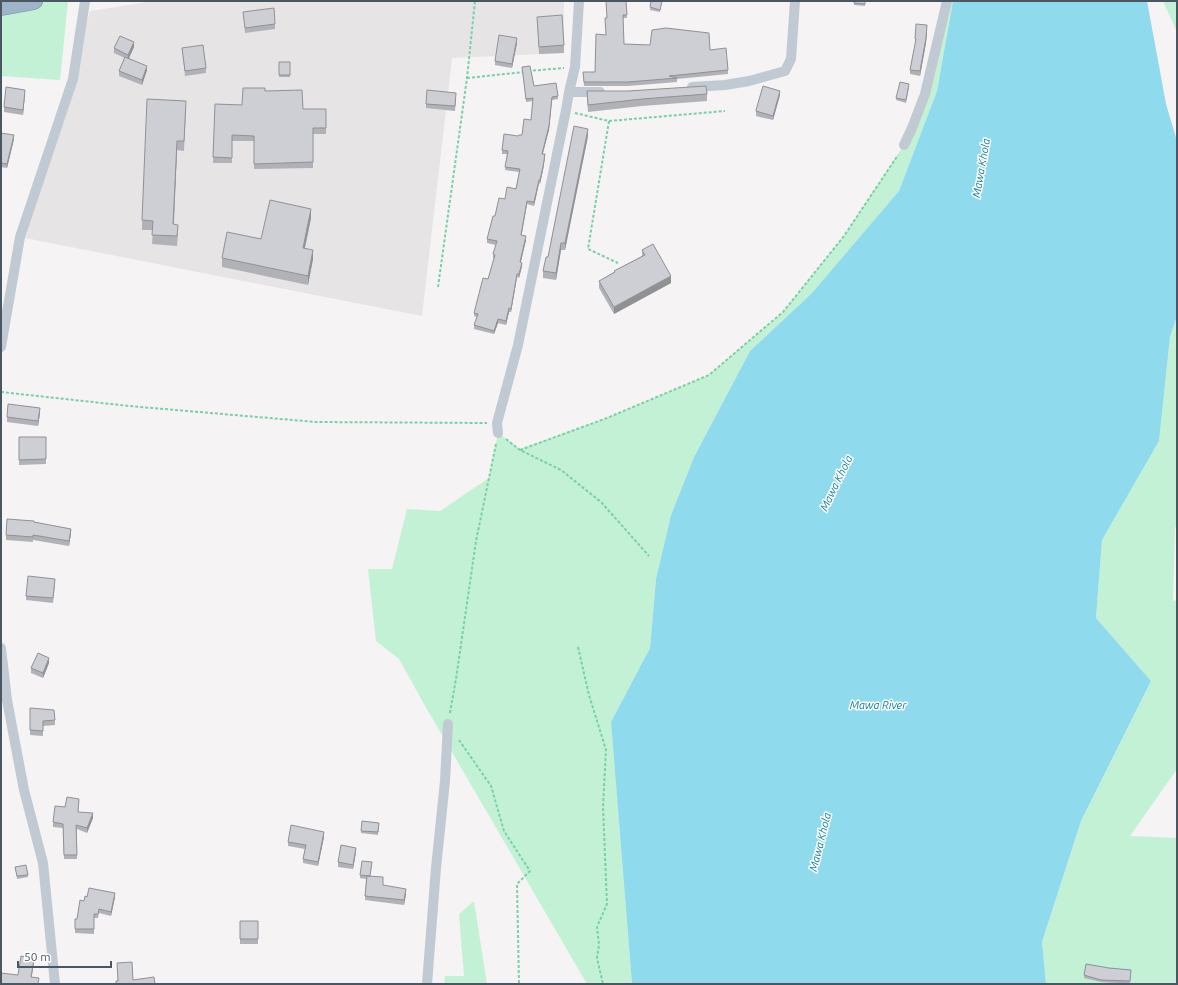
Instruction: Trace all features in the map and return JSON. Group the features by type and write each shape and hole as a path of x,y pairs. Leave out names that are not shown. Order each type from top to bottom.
{"highway":[{"path":"1,7 34,1"}],"street":[{"path":"1,347 20,237 73,79 85,1"},
{"path":"497,428 518,345 575,67 580,1"},
{"path":"681,88 725,85 749,81 785,71 791,60 795,1"},
{"path":"904,145 925,94 947,1"},
{"path":"569,92 607,92"},
{"path":"1,648 7,700 22,782 42,863 55,984"},
{"path":"427,984 436,868 445,781 448,724"}],"path":[{"path":"438,287 467,78 476,1"},
{"path":"467,78 575,67"},
{"path":"566,110 609,121 725,111"},
{"path":"609,121 588,249 618,263"},
{"path":"520,450 607,418 709,375 783,312 844,236 904,145"},
{"path":"1,392 129,406 316,422 497,428 520,450 561,470 601,502 649,556"},
{"path":"497,428 476,541 448,724 491,786 504,831 530,871 517,884 518,984"},
{"path":"578,647 589,695 606,750 603,807 607,904 596,927 599,945 597,958 603,984"}],"shaded area":[{"path":"154,1 564,1 564,53 452,58 422,316 25,238 90,11"}],"green space":[{"path":"11,1 68,1 60,80 1,76 1,3"},
{"path":"947,1 953,1 937,91 899,191 811,294 750,351 694,457 671,515 656,579 650,648 611,722 632,984 587,984 399,659 376,641 368,569 392,569 407,509 440,511 489,478 498,433 520,449 607,418 709,375 783,312 844,236 904,145 912,128"},
{"path":"1163,1 1177,1 1177,32"},
{"path":"1177,316 1177,522 1175,529 1173,601 1177,600 1177,769 1130,836 1177,838 1177,984 1046,984 1042,942 1081,821 1151,681 1096,618 1102,540 1159,441 1170,337"},
{"path":"474,901 487,984 444,984 445,976 464,976 459,914"}],"water":[{"name":"Mawa River","path":"953,1 1147,1 1166,104 1177,141 1177,316 1170,337 1159,441 1102,540 1096,618 1151,681 1081,821 1042,942 1046,984 632,984 611,722 650,648 656,579 671,515 694,457 750,351 811,294 899,191 937,91"}],"building":[{"path":"606,1 626,1 627,15 623,15 624,44 650,45 652,30 666,28 709,33 710,50 726,48 728,70 669,76 677,78 628,82 584,82 583,72 595,72 596,34 606,35"},
{"path":"651,1 662,1 660,10 650,7"},
{"path":"854,1 865,1 865,4 854,3"},
{"path":"274,8 275,24 245,28 243,12"},
{"path":"562,15 564,45 539,47 537,17"},
{"path":"916,24 927,25 920,71 910,70 916,39"},
{"path":"499,35 517,38 512,64 495,61"},
{"path":"120,36 134,42 128,55 114,48"},
{"path":"203,45 206,68 185,71 182,48"},
{"path":"125,57 147,66 142,80 119,71"},
{"path":"279,62 290,62 290,75 279,75"},
{"path":"530,66 534,86 556,83 558,96 552,97 549,126 542,154 545,154 543,167 534,202 527,201 521,235 526,236 520,262 522,263 519,274 517,274 511,309 509,308 506,321 498,319 494,331 474,325 478,314 474,313 483,278 488,279 495,255 493,254 497,241 487,239 493,216 495,216 499,198 505,199 507,187 516,189 520,169 505,167 508,151 502,150 504,134 518,136 522,135 524,119 531,120 533,98 526,99 522,67"},
{"path":"900,82 909,84 906,100 896,98"},
{"path":"706,86 707,94 588,105 587,91 628,91"},
{"path":"763,86 780,91 773,116 756,111"},
{"path":"6,87 25,90 23,110 4,107"},
{"path":"243,88 265,88 265,91 302,90 303,109 326,109 326,128 313,128 313,162 254,164 254,136 232,135 232,158 213,157 215,104 242,105"},
{"path":"427,90 456,93 455,106 426,104"},
{"path":"147,99 186,101 184,141 177,141 173,224 178,225 177,236 152,235 153,221 142,220"},
{"path":"574,126 588,129 565,243 561,243 556,273 543,271 546,257 548,257"},
{"path":"1,133 14,135 7,164 1,163"},
{"path":"270,200 311,209 303,248 313,250 308,276 222,258 227,232 261,239"},
{"path":"653,244 671,276 614,307 599,281 615,272 614,271 645,255 642,250"},
{"path":"8,404 40,408 38,421 7,417"},
{"path":"19,437 46,437 46,459 19,460"},
{"path":"7,519 34,521 71,529 69,541 33,535 33,537 6,535"},
{"path":"28,576 55,579 53,598 26,596"},
{"path":"38,653 49,658 43,673 31,668"},
{"path":"30,708 54,710 55,720 43,721 43,731 30,730"},
{"path":"67,797 79,799 78,812 93,813 87,828 76,825 77,855 64,855 63,824 53,822 55,806 65,807"},
{"path":"362,821 379,823 378,832 361,831"},
{"path":"291,825 324,832 318,862 303,859 306,845 288,842"},
{"path":"341,845 356,848 353,865 338,862"},
{"path":"362,861 372,862 370,876 360,875"},
{"path":"26,865 28,875 17,876 15,867"},
{"path":"367,876 383,877 383,885 406,889 404,900 365,896"},
{"path":"89,888 115,893 111,912 99,909 98,914 94,914 94,929 75,929 75,919 77,919 80,900 84,901 85,896 87,897"},
{"path":"240,921 258,921 258,939 240,939"},
{"path":"21,956 34,959 31,977 39,978 38,984 1,984 1,973 18,975"},
{"path":"132,962 133,980 154,977 155,984 116,984 116,981 118,981 117,963"},
{"path":"1086,964 1131,970 1130,981 1101,980 1084,975"}],"water label":[{"name":"Mawa Khola","path":"981,168"},
{"name":"Mawa Khola","path":"836,483"},
{"name":"Mawa Khola","path":"820,842"}]}
